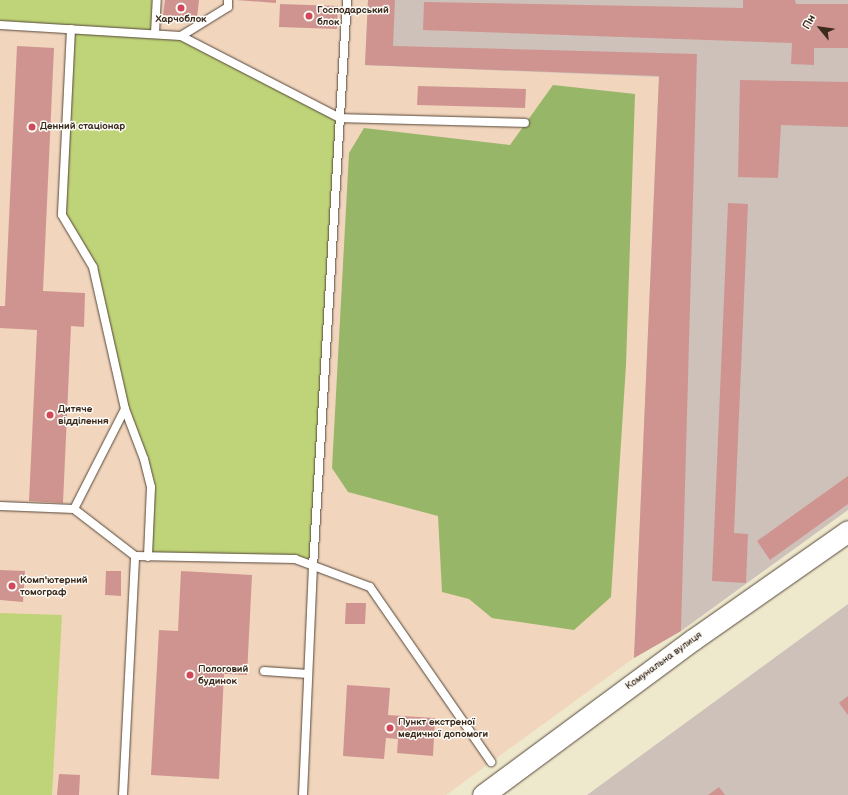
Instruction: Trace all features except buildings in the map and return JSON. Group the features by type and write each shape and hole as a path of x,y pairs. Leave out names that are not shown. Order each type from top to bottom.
{"street":[{"name":"Комунальна вулиця","path":"483,795 694,639 848,531"}],"lane":[{"path":"155,33 157,0"},
{"path":"181,36 228,7 228,0"},
{"path":"303,795 313,567 347,0"},
{"path":"0,25 155,33 181,36 340,118 525,123"},
{"path":"70,29 62,216 93,267 125,409 144,459 151,488 148,556"},
{"path":"74,509 125,409"},
{"path":"0,506 74,509 135,556 295,559 370,587 491,762"},
{"path":"123,795 135,556"},
{"path":"264,671 308,674"}],"shaded area":[{"path":"0,0 368,0 365,64 659,76 634,658 446,795 0,795"},
{"path":"368,0 848,0 848,510 681,631 634,658 659,77 365,65"},
{"path":"848,604 848,795 587,795"}],"green space":[{"path":"0,0 157,0 155,33 181,36 340,118 313,567 295,559 148,557 151,488 125,409 93,267 62,215 71,29 0,25"},
{"path":"553,85 635,94 626,365 611,597 574,630 492,618 469,599 442,592 438,516 348,492 332,468 349,153 364,128 510,145"},
{"path":"0,613 62,615 52,795 0,795"}],"place":[{"name":"Харчоблок","path":"181,8"},
{"name":"Господарський блок","path":"309,16"},
{"name":"Денний стаціонар","path":"32,127"},
{"name":"Дитяче відділення","path":"50,415"},
{"name":"Комп'ютерний томограф","path":"12,586"},
{"name":"Пологовий будинок","path":"190,675"},
{"name":"Пункт екстреної медичної допомоги","path":"390,728"}]}
